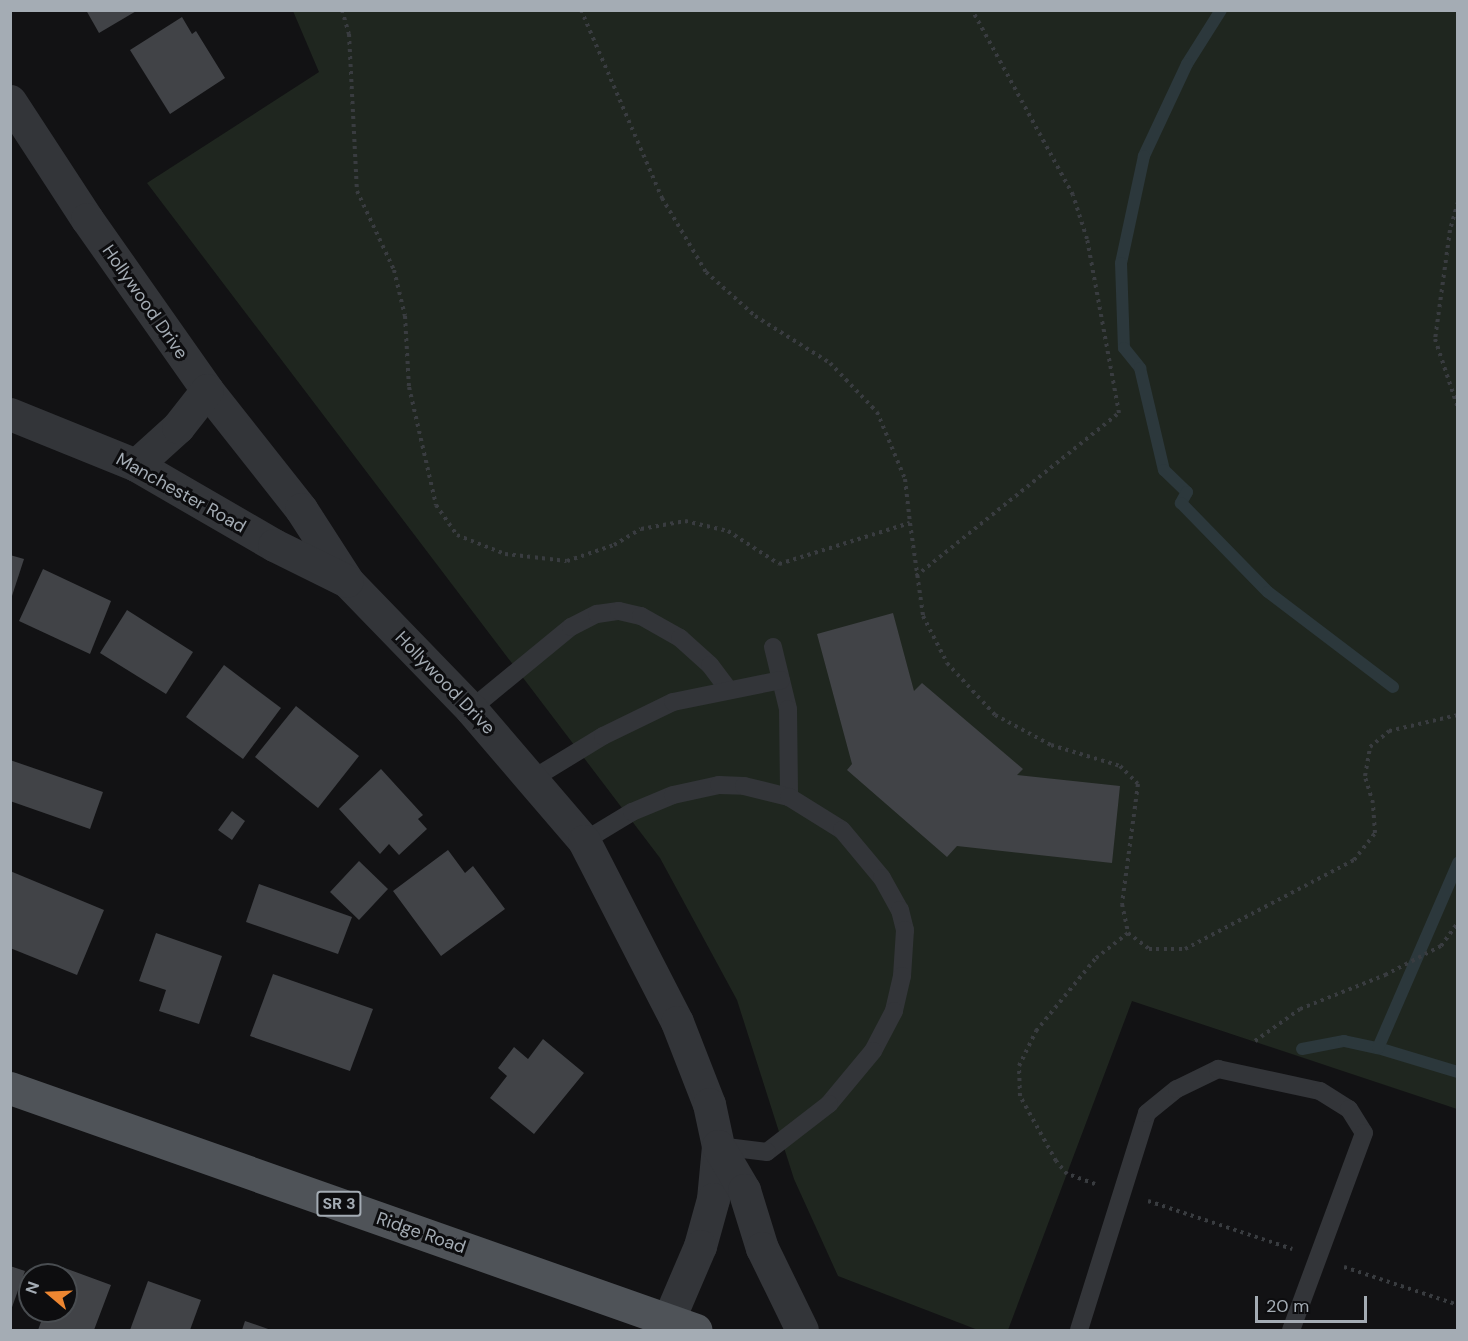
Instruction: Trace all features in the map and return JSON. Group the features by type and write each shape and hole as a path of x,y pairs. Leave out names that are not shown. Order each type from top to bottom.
{"main road":[{"name":"Ridge Road","path":"10,1088 676,1327"}],"street":[{"name":"Hollywood Drive","path":"10,101 87,219 207,390 301,509 348,582 534,778 584,841 677,1022 709,1104 718,1146 713,1199 676,1327"},
{"path":"136,465 178,427 207,390"},
{"name":"Manchester Road","path":"10,414 136,465 274,545 348,582"},
{"path":"718,1146 744,1190 762,1248 802,1330"}],"lane":[{"path":"471,709 571,627 597,614 619,611 641,616 680,638 710,664 728,689"},
{"path":"773,647 789,709 789,797"},
{"path":"534,778 603,736 673,702 781,680"},
{"path":"584,841 652,804 718,785 744,786 789,797 842,830 882,878 900,910 905,930 903,976 894,1011 873,1051 829,1104 767,1152 718,1146"},
{"path":"1079,1330 1147,1113 1177,1089 1218,1070 1320,1091 1349,1109 1365,1132 1291,1330"}],"path":[{"path":"342,10 349,34 357,191 394,270 405,316 409,387 436,505 458,535 505,554 567,561 614,545 641,529 684,521 728,531 779,564 910,523"},
{"path":"581,10 662,198 706,272 755,316 830,363 877,412 905,479 915,577 923,616 947,663 996,716 1051,745 1120,766 1138,784 1122,904 1128,933 1149,950 1185,949 1354,860 1375,832 1373,803 1365,776 1370,747 1389,731 1458,715"},
{"path":"915,577 1119,413 1087,239 1073,195 972,10"},
{"path":"1458,202 1450,230 1434,339 1458,408"},
{"path":"1254,1041 1300,1009 1385,975 1441,946 1458,923"},
{"path":"1128,933 1096,958 1036,1031 1019,1066 1020,1096 1056,1161 1067,1174 1458,1305"}],"shaded area":[{"path":"293,11 1457,11 1457,1109 1132,1001 1008,1330 978,1330 838,1276 794,1179 737,1000 660,858 147,183 319,72"}],"building":[{"path":"86,10 138,10 99,33"},
{"path":"182,17 192,34 196,31 225,78 170,114 130,50"},
{"path":"10,555 24,559 11,599 10,599"},
{"path":"43,569 111,601 90,654 19,621"},
{"path":"127,610 193,652 166,694 100,653"},
{"path":"893,613 914,691 922,683 1023,769 1017,775 1120,786 1112,863 957,846 947,857 847,770 852,764 817,634"},
{"path":"224,665 281,708 243,759 186,717"},
{"path":"296,706 359,756 318,808 255,757"},
{"path":"10,760 103,792 90,829 10,801"},
{"path":"381,769 423,815 418,819 427,829 399,855 389,844 380,854 339,809"},
{"path":"232,811 245,821 232,840 218,830"},
{"path":"448,850 465,873 473,866 505,909 441,956 393,891"},
{"path":"359,861 388,889 359,920 330,892"},
{"path":"10,871 104,910 77,975 10,948"},
{"path":"259,884 352,917 338,954 246,922"},
{"path":"156,933 222,956 199,1024 159,1011 166,990 139,981"},
{"path":"273,974 373,1009 350,1071 250,1036"},
{"path":"543,1039 584,1073 534,1134 490,1098 507,1076 498,1068 514,1047 528,1059"},
{"path":"10,1266 18,1269 18,1290 10,1310"},
{"path":"78,1273 111,1285 94,1330 38,1330 41,1323 78,1323"},
{"path":"148,1281 201,1300 190,1330 130,1330"},
{"path":"245,1321 271,1330 242,1330"}],"waterway":[{"path":"1221,10 1187,64 1144,156 1121,263 1124,348 1140,368 1164,470 1187,492 1181,503 1268,592 1393,687"},
{"path":"1302,1049 1344,1041 1378,1048 1458,863"},
{"path":"1378,1048 1458,1072"}]}
